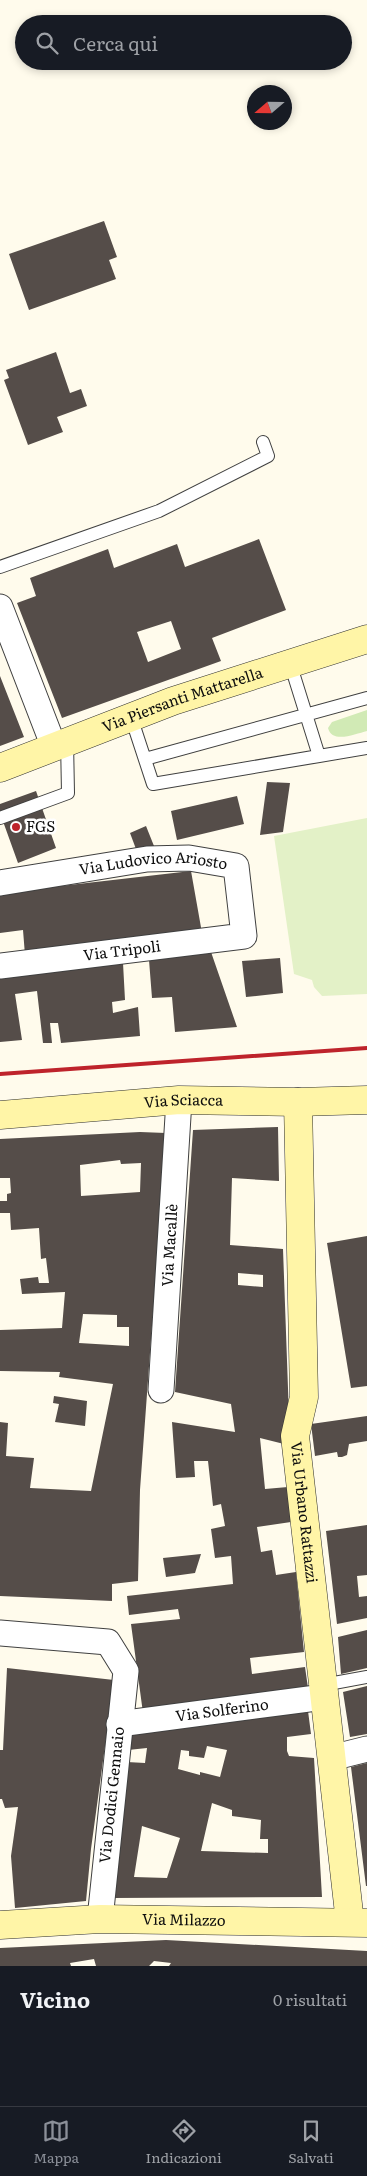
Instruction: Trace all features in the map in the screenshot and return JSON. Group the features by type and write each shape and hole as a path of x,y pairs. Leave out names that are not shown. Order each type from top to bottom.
{"street":[{"path":"0,607 61,744"},
{"name":"Via Piersanti Mattarella","path":"0,768 173,701 367,639"},
{"name":"Via Ludovico Ariosto","path":"0,883 147,859 189,858 236,866 244,936"},
{"name":"Via Tripoli","path":"0,966 244,936"},
{"name":"Via Sciacca","path":"0,1115 179,1100 298,1102 367,1100"},
{"name":"Via Macallè","path":"161,1390 179,1100"},
{"name":"Via Urbano Rattazzi","path":"298,1102 304,1397 295,1436 331,1758 359,1922"},
{"name":"Via Dodici Gennaio","path":"0,1632 108,1642 126,1671 100,1919"},
{"name":"Via Solferino","path":"119,1724 324,1691"},
{"path":"331,1758 367,1749"},
{"name":"Via Milazzo","path":"0,1925 100,1919 359,1922"}],"lane":[{"path":"0,567 159,511 268,456 263,442"},
{"path":"290,663 319,756"},
{"path":"145,759 305,713 367,698"},
{"path":"131,717 154,784 367,748"},
{"path":"0,818 68,793 61,744"},
{"path":"324,1691 367,1677"}],"green space":[{"path":"367,710 367,731 344,737 334,736 330,733 328,728 332,722"},
{"path":"367,818 367,994 322,996 314,987 312,980 294,974 274,836"}],"building":[{"path":"104,221 117,257 109,260 116,279 29,310 9,254"},
{"path":"56,352 70,393 81,389 87,406 57,417 63,432 28,445 4,380 9,378 6,370"},
{"path":"259,539 286,610 212,638 221,661 62,718 17,603 36,596 30,578 108,549 114,568 177,544 185,567","holes":["171,621 181,649 148,662 137,632"]},
{"path":"0,676 24,737 0,746"},
{"path":"267,782 290,783 283,832 260,835"},
{"path":"36,791 56,848 18,863 0,813 0,804"},
{"path":"237,796 244,824 177,840 171,811"},
{"path":"146,826 154,846 136,849 130,833"},
{"path":"191,871 202,933 25,955 23,930 0,933 0,893"},
{"path":"211,952 237,1027 175,1032 172,997 152,998 149,960"},
{"path":"280,958 283,993 246,997 242,961"},
{"path":"123,963 125,1000 112,1002 113,1013 138,1007 140,1036 61,1043 58,1023 50,1023 52,1043 43,1043 37,991 15,994 22,1040 0,1042 0,978"},
{"path":"278,1127 279,1181 232,1178 230,1245 283,1249 289,1416 284,1444 260,1438 265,1489 288,1487 291,1522 257,1527 261,1552 272,1550 276,1575 296,1572 304,1652 250,1658 252,1674 305,1667 308,1688 143,1713 131,1624 180,1619 178,1609 129,1615 127,1596 233,1584 231,1556 215,1558 211,1529 225,1526 221,1504 213,1506 208,1461 194,1461 195,1477 176,1478 172,1422 235,1432 231,1404 175,1392 193,1130","holes":["238,1273 263,1275 263,1287 238,1285"]},
{"path":"140,1132 166,1133 140,1490 138,1581 112,1584 112,1601 0,1596 0,1422 8,1423 6,1456 34,1458 30,1488 91,1491 113,1384 59,1377 60,1372 0,1371 0,1330 62,1328 65,1292 22,1294 20,1279 38,1277 39,1283 49,1283 46,1258 41,1259 39,1228 11,1230 10,1213 0,1213 0,1201 7,1201 7,1194 11,1193 10,1178 0,1178 0,1139","holes":["120,1160 121,1164 141,1163 140,1192 81,1196 80,1165","83,1314 117,1315 117,1327 129,1327 129,1346 79,1343"]},
{"path":"367,1236 367,1386 351,1388 327,1243"},
{"path":"54,1396 87,1401 85,1426 55,1422 59,1404 53,1403"},
{"path":"367,1416 367,1441 349,1444 347,1455 342,1457 338,1457 337,1452 315,1456 311,1424"},
{"path":"367,1525 367,1575 357,1576 359,1597 367,1596 367,1618 337,1624 326,1531"},
{"path":"201,1554 195,1573 166,1577 163,1558"},
{"path":"367,1630 367,1668 341,1674 338,1637"},
{"path":"7,1668 114,1680 91,1849 86,1901 15,1908 11,1856 18,1807 5,1808 2,1799 0,1799 0,1750 3,1750"},
{"path":"367,1686 367,1734 350,1737 343,1692"},
{"path":"308,1711 311,1734 287,1737 287,1751 289,1756 314,1758 322,1897 111,1898 127,1762 145,1763 147,1748 128,1750 129,1735","holes":["207,1746 227,1750 220,1777 200,1772 200,1775 178,1769 181,1750 189,1751 189,1756 204,1758","212,1803 232,1810 232,1816 261,1820 260,1839 268,1839 268,1853 201,1851","142,1826 180,1838 167,1878 134,1877"]},
{"path":"367,1763 367,1886 366,1886 351,1767"},
{"path":"166,1940 367,1951 367,1966 169,1966 171,1963 154,1961 149,1966 96,1966 94,1959 70,1963 71,1966 0,1966 0,1948"}],"railway":[{"path":"0,1074 367,1048"}],"place":[{"name":"FGS","path":"16,827"}]}
